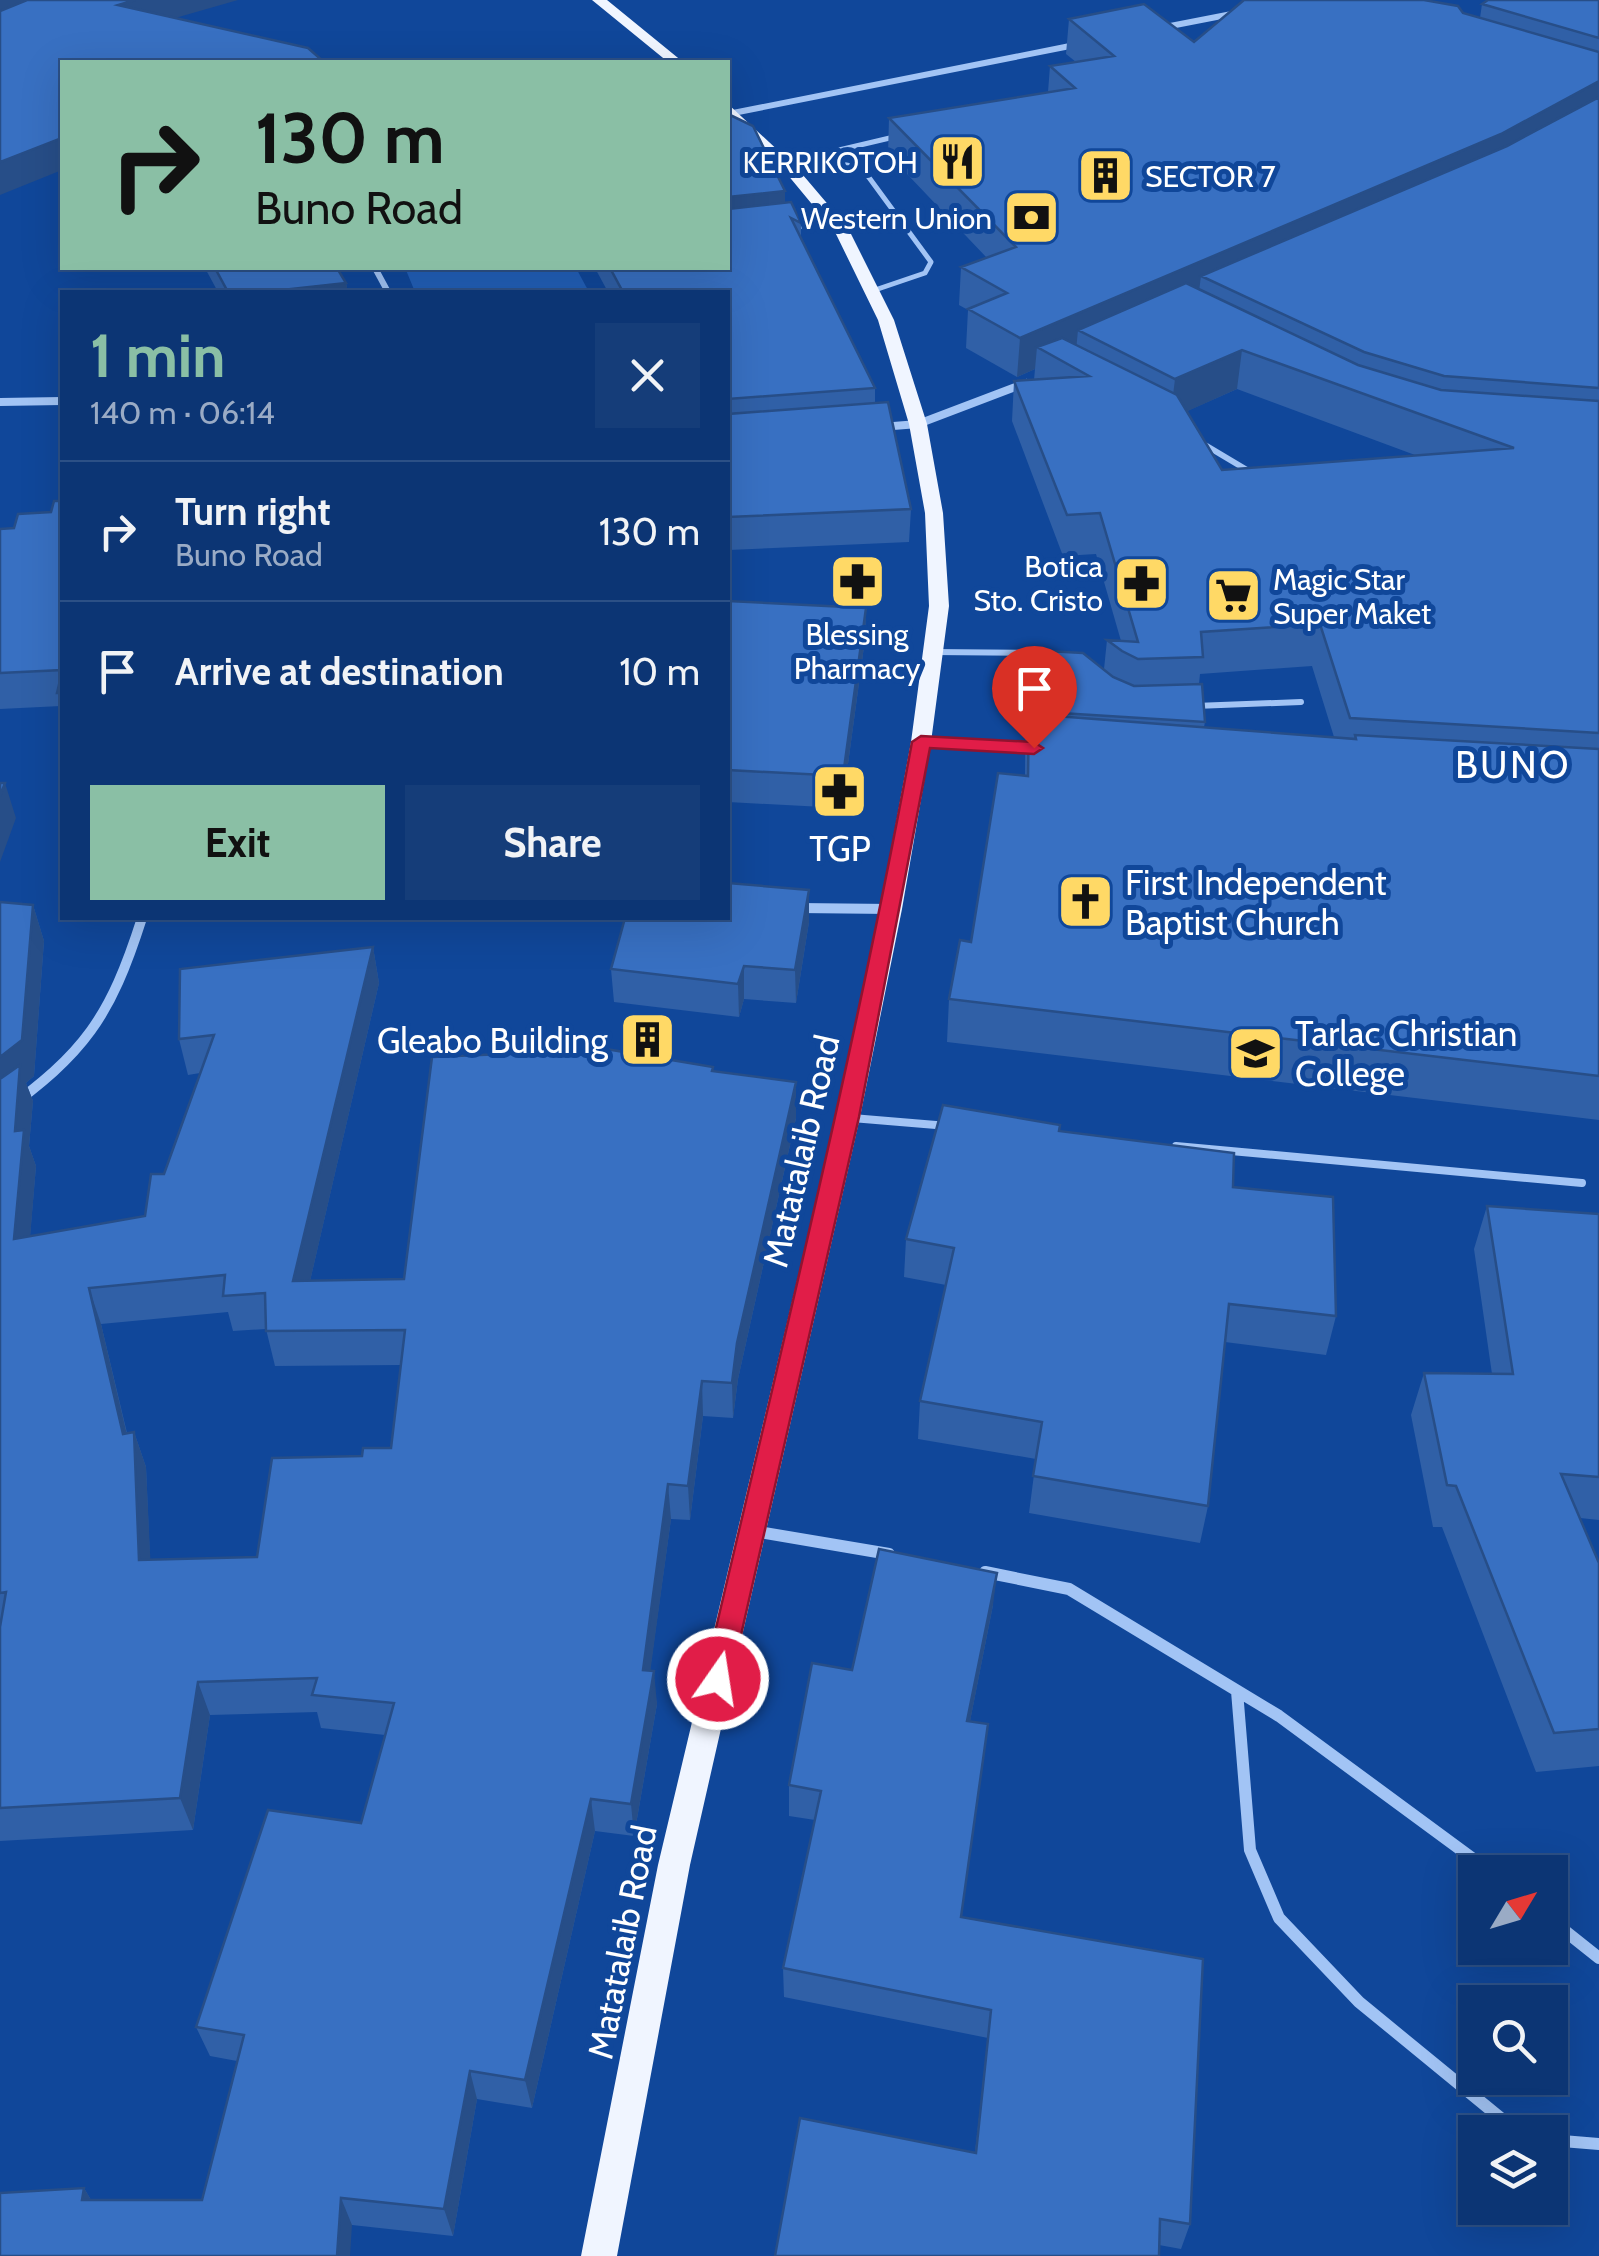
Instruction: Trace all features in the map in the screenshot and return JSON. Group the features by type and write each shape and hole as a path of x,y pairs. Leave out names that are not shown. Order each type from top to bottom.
{"main road":[{"path":"598,0 673,60"},
{"name":"Matatalaib Road","path":"599,2256 674,1866 848,1117 892,909 921,742 939,606 934,513 918,424 886,320 835,222 792,171 730,110"}],"street":[{"path":"1155,29 1250,10"},
{"path":"730,110 1097,40"},
{"path":"861,429 918,424 1030,381"},
{"path":"0,402 60,402"},
{"path":"921,742 1077,751"},
{"path":"782,908 892,909"},
{"path":"0,1114 53,1077 97,1031 121,989 141,920"},
{"path":"752,1530 905,1556"},
{"path":"978,1571 1069,1590 1279,1716 1468,1855"},
{"path":"1237,1691 1250,1850 1279,1918 1358,2002 1496,2115"},
{"path":"1568,1933 1599,1958"},
{"path":"1568,2141 1599,2144"}],"lane":[{"path":"841,164 834,156 838,150 908,135"},
{"path":"792,171 841,164 862,168 931,262 925,273 872,291"},
{"path":"781,228 835,222"},
{"path":"1192,438 1257,476"},
{"path":"933,652 1053,655"},
{"path":"1188,706 1301,702"},
{"path":"848,1117 967,1128"},
{"path":"1166,1146 1582,1182"}],"shaded area":[{"path":"406,270 577,270 588,290 414,290"}],"building":[{"path":"27,0 135,0 118,5 308,48 322,60 60,60 60,139 0,162 0,11"},
{"path":"1244,0 1424,0 1458,6 1463,13 1599,52 1599,81 1501,134 1020,338 968,309 1007,293 961,267 1016,247 889,118 1075,88 1050,66 1114,56 1069,19 1144,4 1194,42"},
{"path":"1488,0 1599,0 1599,38 1482,4"},
{"path":"1599,97 1599,388 1444,376 1364,352 1201,276 1507,146"},
{"path":"730,115 753,126 785,191 730,197"},
{"path":"791,202 801,223 791,218 875,388 730,399 730,290 622,290 611,270 730,270 730,209"},
{"path":"216,270 338,270 346,283 282,290 227,290"},
{"path":"1186,283 1358,365 1441,390 1599,401 1599,733 1350,718 1320,624 1201,632 1203,657 1138,659 1107,640 1138,642 1100,513 1067,515 1014,381 1089,376 1037,347 1062,338 1177,395 1222,470 1514,448 1242,350 1175,379 1078,330"},
{"path":"888,402 911,509 730,517 730,414"},
{"path":"54,501 60,501 60,670 0,673 0,529 14,528 18,514 51,512"},
{"path":"730,601 866,608 843,776 730,770"},
{"path":"1028,650 1083,653 1113,677 1134,686 1202,684 1205,722 1028,711"},
{"path":"1029,714 1356,739 1355,735 1599,749 1599,1076 949,999 960,940 971,942 998,773 1028,776"},
{"path":"730,883 809,890 795,970 744,966 738,984 611,969 624,920 730,920"},
{"path":"0,902 33,905 22,1040 0,1057"},
{"path":"373,947 293,1281 404,1279 432,1057 580,1051 582,1045 713,1067 712,1071 796,1082 737,1343 732,1383 702,1381 688,1486 668,1484 643,1670 654,1671 631,1804 591,1799 525,2080 470,2071 444,2209 341,2198 337,2256 0,2256 0,2193 84,2188 82,2200 202,2200 244,2035 196,2027 268,1810 361,1823 394,1703 312,1695 317,1678 198,1682 180,1798 0,1808 0,1627 6,1592 0,1593 0,1079 20,1065 15,1131 24,1130 14,1239 145,1216 151,1174 164,1174 214,1035 179,1039 180,969","holes":["225,1275 223,1296 265,1293 266,1331 405,1330 391,1448 363,1448 362,1456 272,1458 257,1557 139,1560 134,1432 123,1434 89,1288"]},
{"path":"943,1105 1060,1125 1059,1131 1234,1153 1233,1187 1333,1197 1336,1316 1229,1304 1208,1506 1033,1476 1042,1422 920,1401 954,1248 906,1239"},
{"path":"1487,1206 1599,1214 1599,1477 1561,1474 1599,1563 1599,1729 1554,1733 1456,1486 1447,1485 1424,1373 1513,1374"},
{"path":"879,1549 997,1573 967,1721 988,1724 961,1917 1203,1959 1190,2224 1160,2219 1159,2256 775,2256 800,2118 976,2153 991,2010 783,1968 821,1791 789,1785 812,1663 852,1670"}],"place":[{"name":"KERRIKOTOH","path":"957,162"},
{"name":"SECTOR 7","path":"1106,176"},
{"name":"Western Union","path":"1031,218"},
{"name":"Blessing Pharmacy","path":"857,581"},
{"name":"Botica Sto. Cristo","path":"1142,583"},
{"name":"Magic Star Super Maket","path":"1234,596"},
{"name":"TGP","path":"840,792"},
{"name":"First Independent Baptist Church","path":"1086,902"},
{"name":"Gleabo Building","path":"647,1040"},
{"name":"Tarlac Christian College","path":"1256,1053"}],"district":[{"name":"BUNO","path":"1513,764"}],"route":[{"path":"718,1679 848,1117 892,909 921,742 1034,748"}]}
